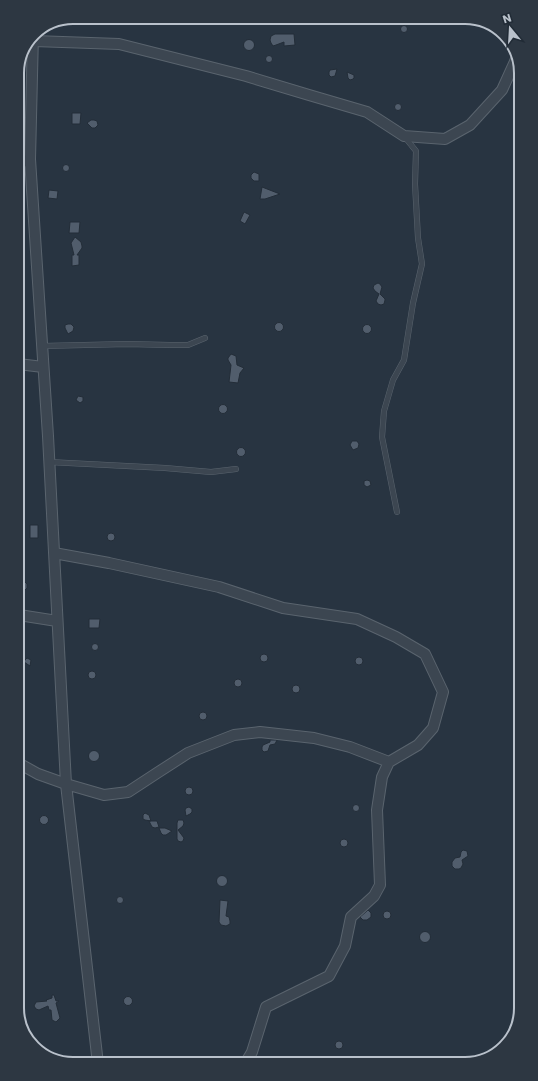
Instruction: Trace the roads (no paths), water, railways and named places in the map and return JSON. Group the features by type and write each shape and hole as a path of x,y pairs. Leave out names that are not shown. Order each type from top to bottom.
{"street":[{"path":"39,38 119,44 238,74 367,112 404,136 445,139 470,125 502,90 513,65"},
{"path":"33,45 30,159 49,462 66,784 97,1057"},
{"path":"24,162 30,159"},
{"path":"24,365 43,367"},
{"path":"54,553 109,563 219,587 283,608 357,619 396,637 425,654 444,692 433,728 418,745 389,762 382,777 377,810 380,885 374,896 351,916 345,946 329,976 266,1007 252,1052 249,1057"},
{"path":"24,616 57,621"},
{"path":"24,766 38,774 104,795 128,792 188,753 234,735 260,732 314,738 350,747 389,762"}],"lane":[{"path":"397,512 382,437 384,411 393,380 404,360 413,303 422,264 418,238 414,184 416,151 404,136"},
{"path":"42,346 126,344 170,346 188,345 205,338"},
{"path":"49,462 211,472 236,469"}]}
